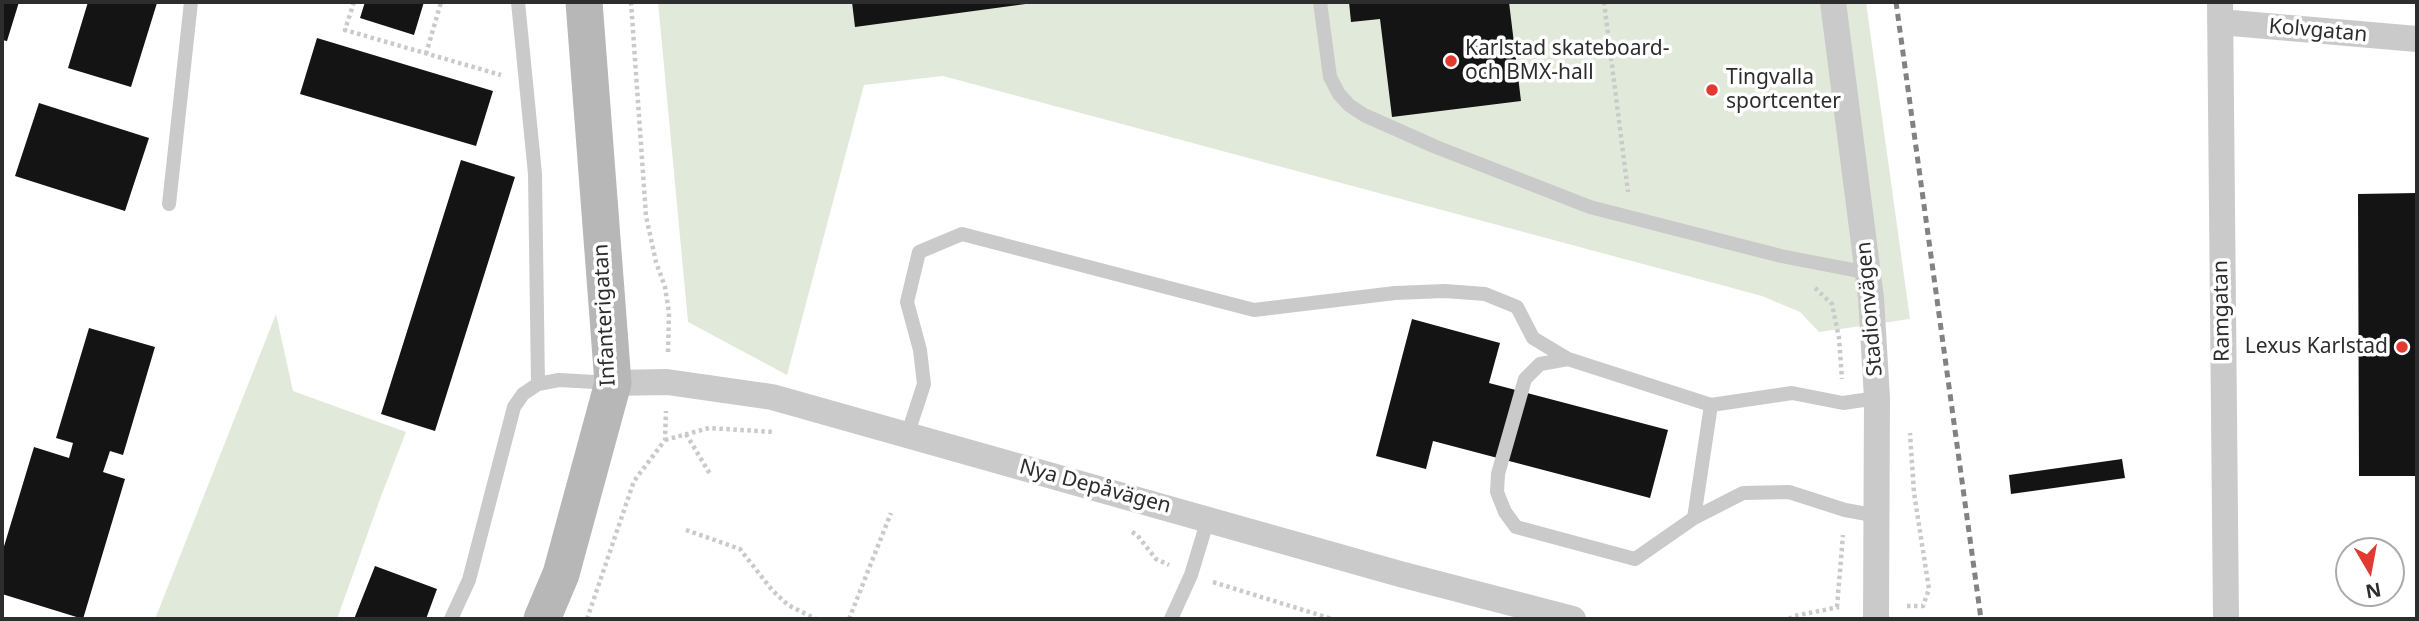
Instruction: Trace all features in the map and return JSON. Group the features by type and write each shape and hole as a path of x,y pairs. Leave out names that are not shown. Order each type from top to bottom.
{"street":[{"name":"Infanterigatan","path":"542,619 561,574 613,383 584,2"},
{"name":"Stadionvägen","path":"1832,2 1869,273 1877,398 1876,619"},
{"name":"Kolvgatan","path":"2220,12 2417,39"},
{"name":"Ramgatan","path":"2220,12 2226,619"},
{"name":"Nya Depåvägen","path":"613,383 667,382 772,397 1400,574 1573,619"}],"lane":[{"path":"169,204 191,2"},
{"path":"518,2 535,174 538,384"},
{"path":"1320,2 1330,77 1339,94 1364,115 1436,147 1590,207 1781,256 1869,273"},
{"path":"908,436 924,384 920,350 907,302 919,252 962,234 1254,310 1395,293 1445,291 1485,294 1517,307 1533,338 1567,359 1711,405 1792,393 1843,403 1877,398"},
{"path":"1567,359 1540,364 1525,379 1498,474 1497,492 1505,512 1516,527 1634,559 1694,518 1744,493 1788,492 1845,510 1878,516"},
{"path":"451,619 469,580 514,407 523,394 538,384 559,380 613,383"},
{"path":"1694,518 1711,405"},
{"path":"1171,619 1191,575 1208,519"}],"path":[{"path":"354,2 345,30 525,82"},
{"path":"426,54 441,2"},
{"path":"1604,2 1629,195 1627,216"},
{"path":"1814,287 1832,304 1839,338 1843,403"},
{"path":"665,440 709,428 782,433"},
{"path":"686,434 710,474"},
{"path":"1837,607 1845,510"},
{"path":"849,619 891,513"},
{"path":"1125,528 1137,535 1156,559 1191,575 1332,619"},
{"path":"686,530 740,549 772,590 788,605 816,619"}],"green space":[{"path":"658,2 1866,2 1910,319 1819,332 1800,312 1762,296 943,76 864,85 787,375 688,322"},
{"path":"276,314 293,391 406,432 337,619 155,619"}],"building":[{"path":"2,2 19,2 7,41 2,40"},
{"path":"88,2 157,3 131,87 68,68"},
{"path":"365,2 424,2 414,35 360,18"},
{"path":"852,2 1032,2 1033,3 855,27"},
{"name":"Karlstad skateboard- och BMX-hall","path":"1349,2 1509,2 1521,101 1392,117 1380,19 1351,22"},
{"path":"317,38 493,91 476,146 300,94"},
{"path":"39,103 149,138 125,211 15,176"},
{"path":"461,160 515,177 435,431 381,414"},
{"path":"2417,193 2417,476 2359,476 2358,194"},
{"path":"1412,319 1500,343 1489,383 1668,430 1650,498 1433,441 1426,469 1376,456"},
{"path":"89,328 155,347 123,455 110,451 103,472 125,479 83,619 2,594 2,553 34,447 69,458 73,443 56,438"},
{"path":"2122,459 2125,478 2011,494 2009,475"},
{"path":"375,566 437,589 426,619 354,619"}],"railway":[{"path":"1896,2 1981,619"}],"place":[{"name":"Karlstad skateboard- och BMX-hall","path":"1451,61"},
{"name":"Tingvalla sportcenter","path":"1712,90"},
{"name":"Lexus Karlstad","path":"2402,347"}]}
